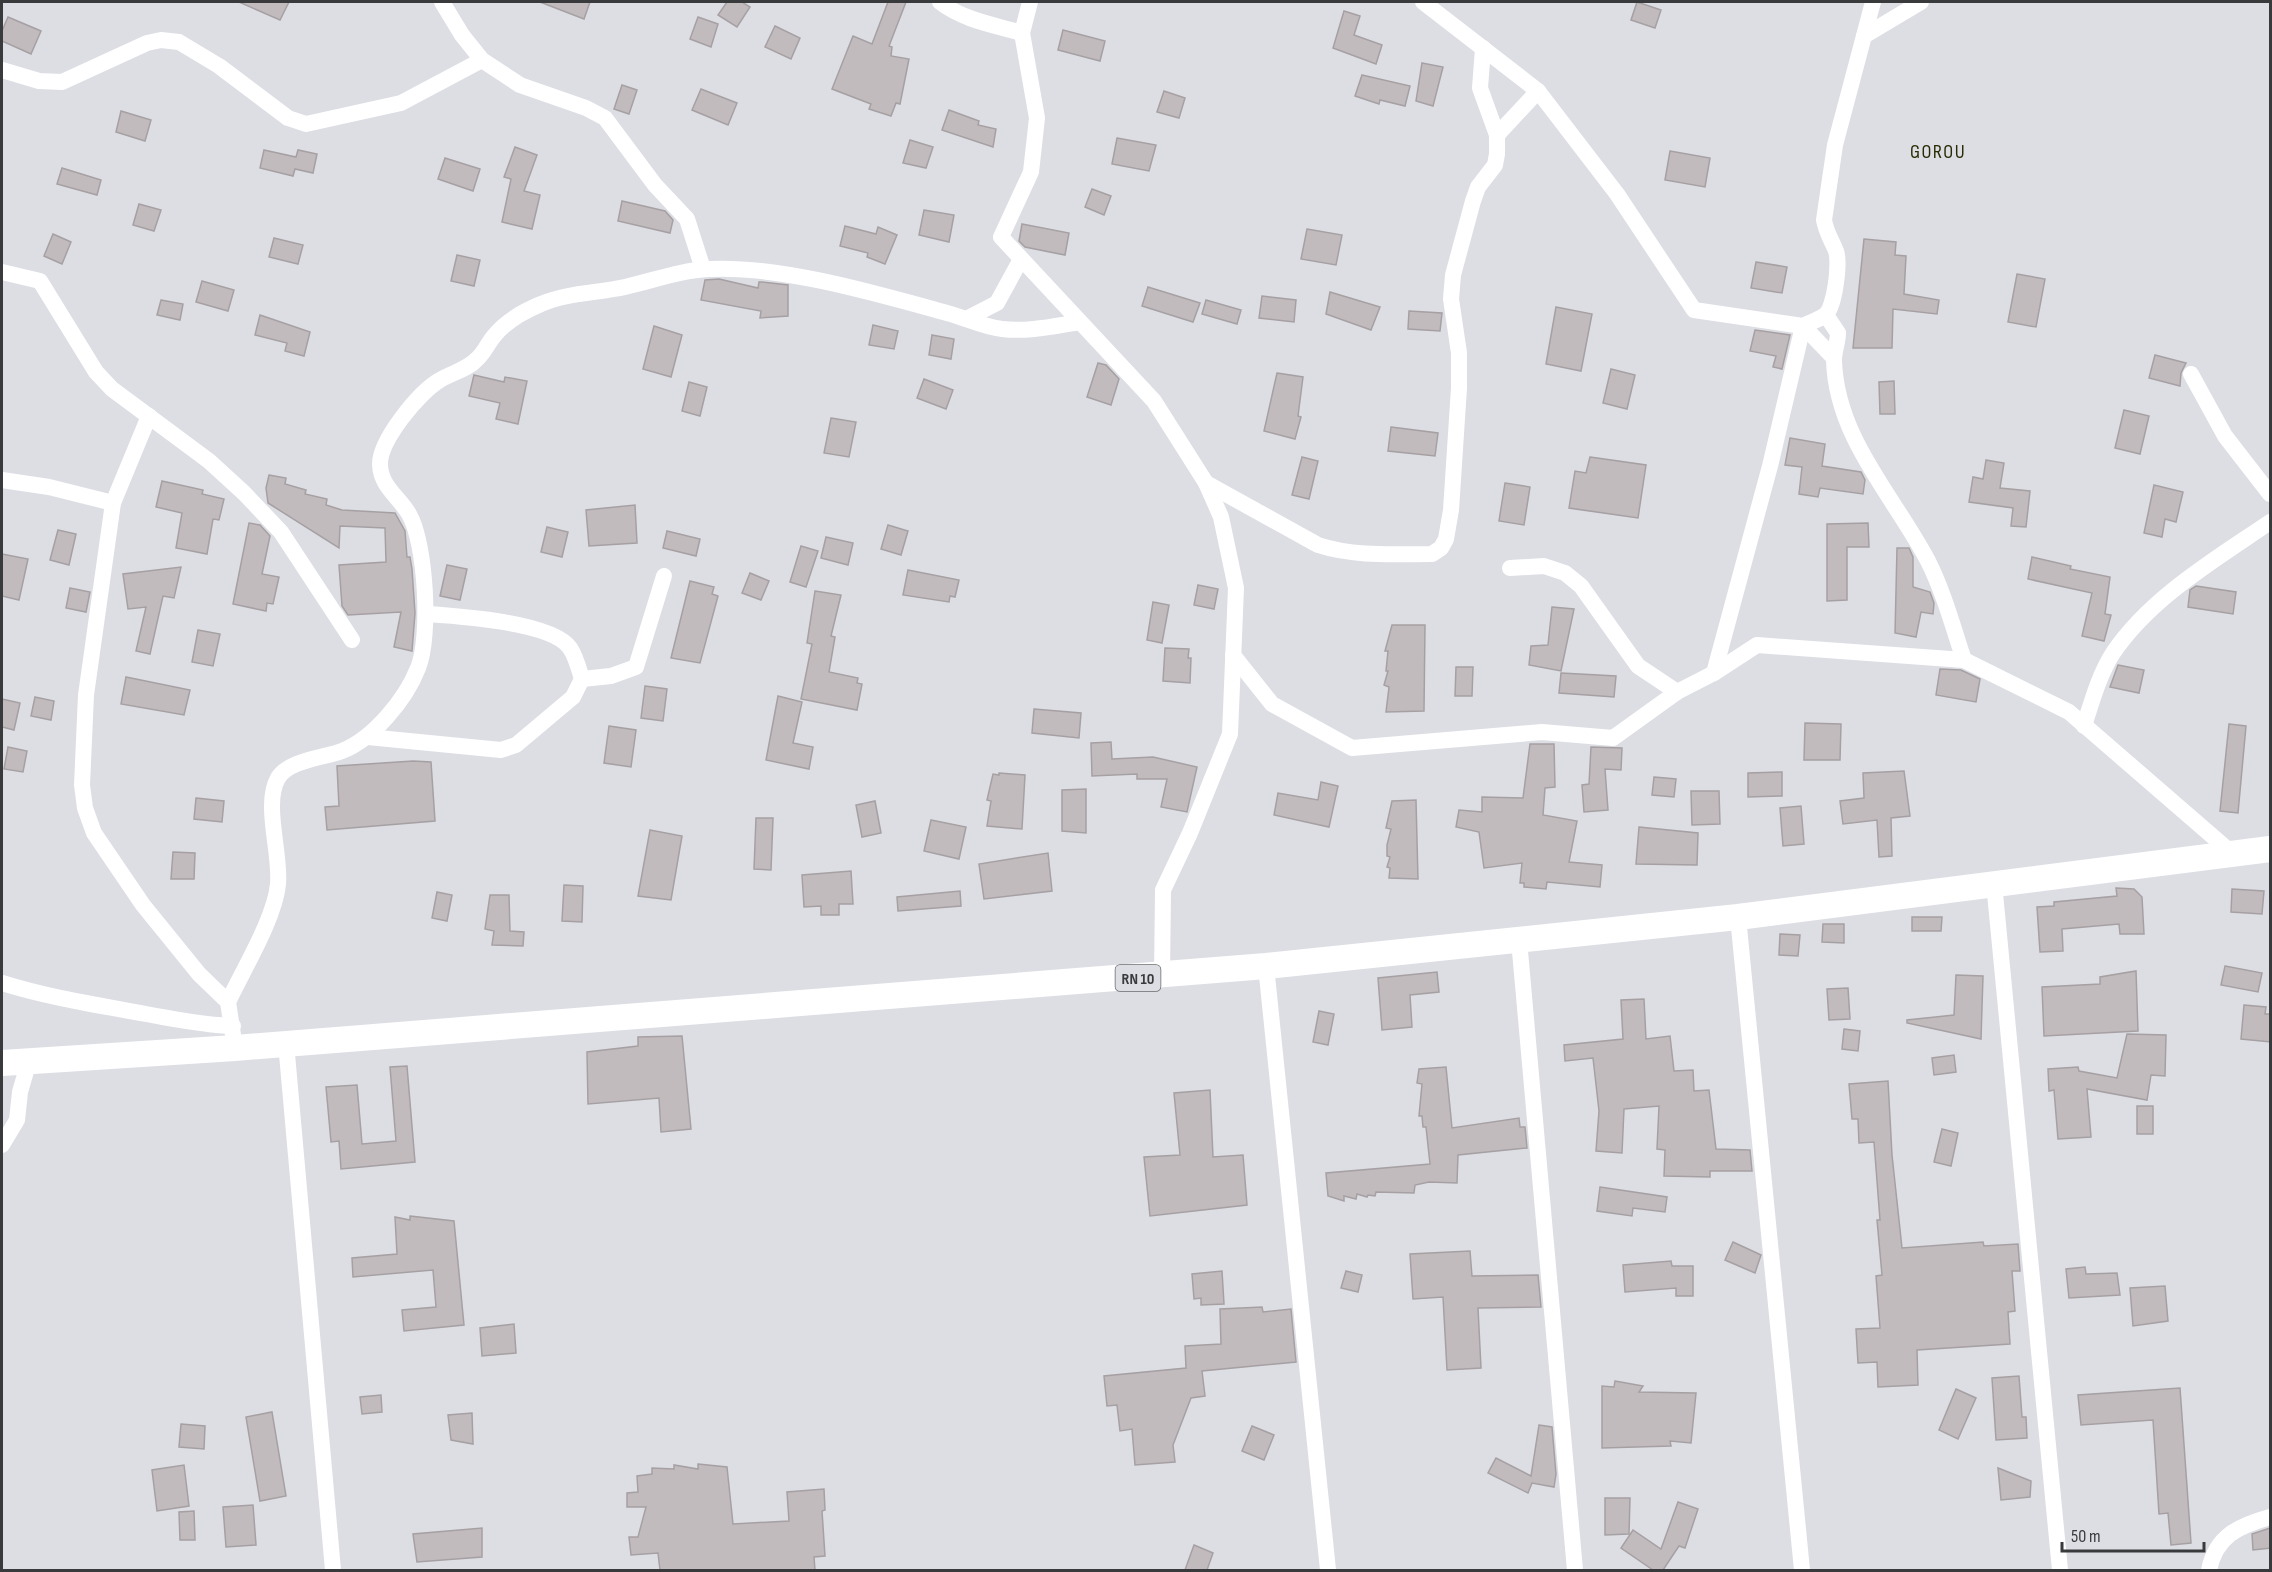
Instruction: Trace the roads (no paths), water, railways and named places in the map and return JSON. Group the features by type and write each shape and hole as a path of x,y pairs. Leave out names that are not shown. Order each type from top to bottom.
{"main road":[{"name":"RN 10","path":"2,1063 234,1037 286,1043 1162,976 1738,917 2271,849"}],"street":[{"path":"442,2 462,35 482,60 520,85 586,108 605,118 655,185 687,219 703,269"},
{"path":"940,2 950,10 971,19 1022,33"},
{"path":"1030,2 1022,33 1037,118 1035,140 1031,172 1001,237 1154,401 1206,483 1221,517 1236,588 1230,734 1190,833 1163,890 1162,976"},
{"path":"1423,2 1538,91 1617,194 1694,310 1803,326 1826,315 1830,308 1839,263 1824,220 1835,146 1873,2"},
{"path":"1864,36 1921,2"},
{"path":"2,70 39,81 62,82 147,43 161,40 179,42 219,66 288,118 306,124 401,103 482,60"},
{"path":"1206,483 1318,545 1335,550 1364,554 1432,554 1441,548 1446,539 1451,510 1459,388 1459,353 1451,299 1453,275 1478,187 1496,165 1497,135 1480,88 1483,48"},
{"path":"1497,135 1538,91"},
{"path":"966,319 997,303 1021,259"},
{"path":"2,983 48,997 179,1021 234,1037 228,1002 275,903 279,856 272,799 275,782 284,769 345,750 368,737 392,711 419,667 426,614 423,568 416,532 409,513 382,478 380,461 389,436 417,400 438,381 467,368 479,358 495,333 520,314 537,306 703,269 741,268 816,281 966,319 984,326 1020,331 1080,322"},
{"path":"2,272 40,281 96,372 112,389 209,461 281,532 352,640"},
{"path":"1826,315 1838,333 1834,358 1838,391 1847,423 1868,465 1927,559 1938,583 1964,660"},
{"path":"1803,326 1834,358"},
{"path":"1714,673 1770,466 1803,326"},
{"path":"2191,374 2225,436 2271,494"},
{"path":"149,416 113,503 86,695 82,785 85,808 94,833 132,890 199,974 228,1002"},
{"path":"2,480 49,487 113,503"},
{"path":"2084,726 2097,685 2113,654 2141,619 2201,569 2271,522"},
{"path":"1510,568 1544,566 1565,573 1581,586 1638,666 1677,692"},
{"path":"582,679 610,676 636,668 664,576"},
{"path":"368,737 501,750 516,745 573,697 582,679 570,647 558,638 481,618 426,614"},
{"path":"1233,655 1272,704 1352,748 1542,732 1613,738 1677,692 1714,673 1757,645 1964,660 2069,712 2233,854"},
{"path":"1994,883 2060,1570"},
{"path":"1738,917 1802,1570"},
{"path":"1519,940 1575,1570"},
{"path":"1266,966 1328,1570"},
{"path":"286,1043 333,1570"},
{"path":"2,1145 17,1120 20,1092 29,1061"},
{"path":"2209,1570 2211,1559 2223,1539 2248,1523 2271,1517"}],"district":[{"name":"GOROU","path":"1938,151"}]}
